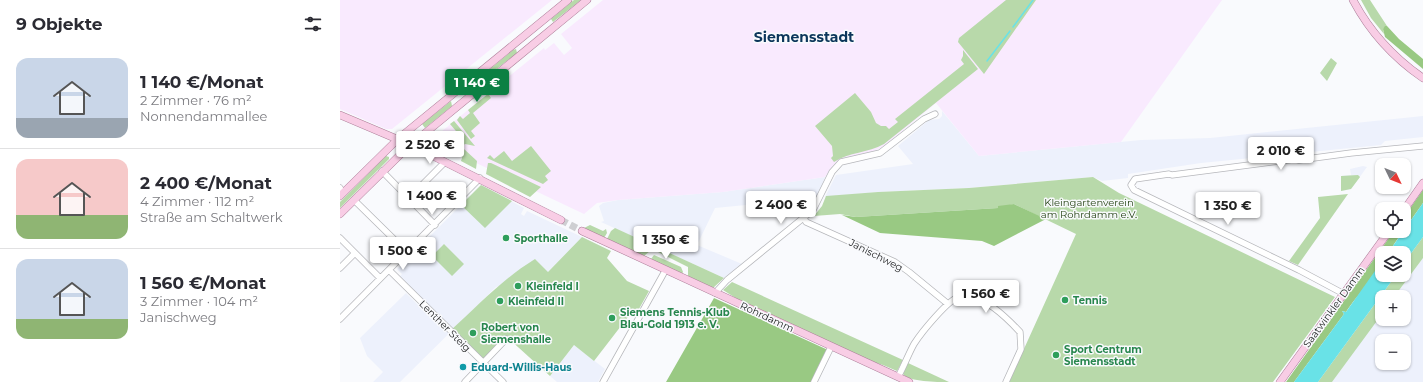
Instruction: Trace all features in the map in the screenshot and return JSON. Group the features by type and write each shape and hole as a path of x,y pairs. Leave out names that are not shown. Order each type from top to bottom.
{"main road":[{"path":"341,193 398,139 568,0"},
{"path":"340,214 382,171 411,145 587,0"},
{"path":"1354,0 1364,20 1380,40 1397,57 1423,78"},
{"path":"340,115 411,145 480,178 561,220"},
{"path":"1410,202 1423,183"},
{"name":"Rohrdamm","path":"582,231 665,271 909,382"},
{"name":"Saatwinkler Damm","path":"1280,382 1384,238"}],"street":[{"path":"714,293 727,280 804,218 816,206 832,172 841,162 880,153 930,115 935,114"},
{"path":"1344,294 1299,270 1134,190 1131,185 1135,179 1158,175 1423,146"},
{"path":"409,198 445,162"},
{"path":"382,171 435,225"},
{"path":"340,319 480,178"},
{"path":"354,200 407,252"},
{"name":"Janischweg","path":"804,218 806,222 876,253 902,267 948,304"},
{"path":"340,238 380,278"},
{"path":"340,268 355,253"},
{"name":"Lenther Steig","path":"389,270 503,382"},
{"path":"603,382 665,271"},
{"path":"898,377 916,342 948,304 953,299 961,296 979,300 1010,322 1021,336 1020,353 1006,382"},
{"path":"465,382 506,339"},
{"path":"814,382 831,347"}],"shaded area":[{"path":"340,0 552,0 392,129 386,129 340,109"},
{"path":"603,0 1222,0 1121,142 979,156 936,103 884,146 874,151 839,160 825,177 723,192 597,203 584,214 436,144 436,136 544,48 545,50 554,43 564,55 572,48 561,34"},
{"path":"942,111 979,156 1141,140 1210,138 1423,116 1423,137 1385,141 1381,145 1201,163 1128,174 1128,178 1102,181 1093,177 969,188 878,192 825,197 836,175 913,164 898,146 929,120 939,119 942,116"},
{"path":"1363,166 1367,167 1351,189 1341,191 1341,176 1351,175 1350,169"},
{"path":"825,177 817,198 715,208 697,245 742,264 724,278 601,222 604,221 599,206 603,203 618,200 723,192"},
{"path":"481,185 524,208 521,214 524,216 527,211 582,237 548,272 496,287 400,382 373,382 383,372 367,356 360,338 406,293 438,325 444,320 400,276 402,274 397,269"},
{"path":"1423,258 1423,382 1332,382 1375,322 1375,326 1411,326 1411,290 1399,290 1405,282 1411,282 1411,274"},
{"path":"574,345 605,369 598,382 557,382 550,376"}],"green space":[{"path":"574,0 581,0 553,22 551,19"},
{"path":"1006,0 1036,0 984,74 958,42 959,38"},
{"path":"1361,0 1370,0 1387,26 1383,29 1384,34 1371,18"},
{"path":"1387,26 1399,39 1423,59 1423,69 1385,37 1383,29"},
{"path":"516,49 517,53 486,77 485,73"},
{"path":"963,50 978,69 884,144 846,156 834,162 831,158 833,156 832,146 815,126 855,93 871,112 876,123 881,126 886,126 889,129 898,122 895,119 964,64 961,60"},
{"path":"1331,58 1337,63 1327,81 1320,73"},
{"path":"505,80 509,80 489,95 491,98 473,113 480,123 471,131 475,136 471,139 457,120 460,116 463,119 470,113 468,110"},
{"path":"451,101 452,106 425,128 422,124"},
{"path":"454,121 475,146 465,144 449,156 443,153 461,137 450,124"},
{"path":"531,146 551,171 545,176 548,180 543,184 487,158 490,155 494,159 504,151 512,161"},
{"path":"464,149 477,161 476,169 461,161 462,158 460,151"},
{"path":"386,156 389,157 389,159 340,208 340,202"},
{"path":"488,163 491,163 541,187 530,197 486,174"},
{"path":"1358,175 1360,177 1351,189 1341,191 1341,176"},
{"name":"Kleingartenverein am Rohrdamm e.V.","path":"1093,177 1119,193 1335,297 1273,382 1009,382 1076,234 1014,204 998,208 856,217 840,214 814,216 822,206 826,196 969,188"},
{"path":"481,185 512,201 485,228 461,205"},
{"path":"1423,190 1423,203 1411,220 1411,207"},
{"path":"1348,194 1298,265 1289,261 1320,218 1318,197"},
{"path":"1014,204 1046,219 994,246 982,241 880,233 842,215 856,217 998,208 998,206"},
{"path":"590,225 603,231 606,229 607,233 604,238 584,228"},
{"path":"615,228 724,278 713,288 688,277 688,267 654,250 650,251 644,256 607,239 611,231"},
{"path":"582,237 611,251 607,258 627,281 649,291 635,316 631,313 594,361 574,345 550,376 508,338 483,364 450,331 511,275 535,259 548,272"},
{"path":"1423,237 1423,258 1411,274 1411,253"},
{"path":"1389,238 1398,238 1393,246 1383,246"},
{"path":"444,244 464,264 452,276 432,256"},
{"path":"654,255 681,267 683,272 682,274 651,259"},
{"path":"1375,258 1375,272 1368,283 1346,312 1342,311 1344,314 1294,382 1286,382"},
{"path":"732,282 903,360 897,371 873,362 742,302 723,290"},
{"path":"1391,282 1405,282 1399,290 1385,290"},
{"path":"714,298 828,350 813,382 666,382"},
{"path":"1375,304 1375,324 1332,382 1318,382"},
{"path":"908,363 949,382 924,381 906,377 903,374"}],"water":[{"path":"1423,203 1423,237 1411,253 1411,246 1393,246 1398,238 1411,238 1411,220"},
{"path":"1375,271 1375,282 1391,282 1385,290 1375,290 1375,304 1318,382 1294,382 1344,314 1342,311 1346,312"}],"waterway":[{"path":"1013,27 1033,0"},
{"path":"987,61 1010,31"}],"tunnel":[{"path":"561,220 582,231"}],"place":[{"name":"Sporthalle","path":"506,238"},
{"name":"Kleinfeld I","path":"518,286"},
{"name":"Tennis","path":"1065,300"},
{"name":"Kleinfeld II","path":"500,301"},
{"name":"Siemens Tennis-Klub Blau-Gold 1913 e. V.","path":"612,318"},
{"name":"Robert von Siemenshalle","path":"473,333"},
{"name":"Sport Centrum Siemensstadt","path":"1056,355"},
{"name":"Eduard-Willis-Haus","path":"463,367"}],"district":[{"name":"Siemensstadt","path":"804,37"}]}
